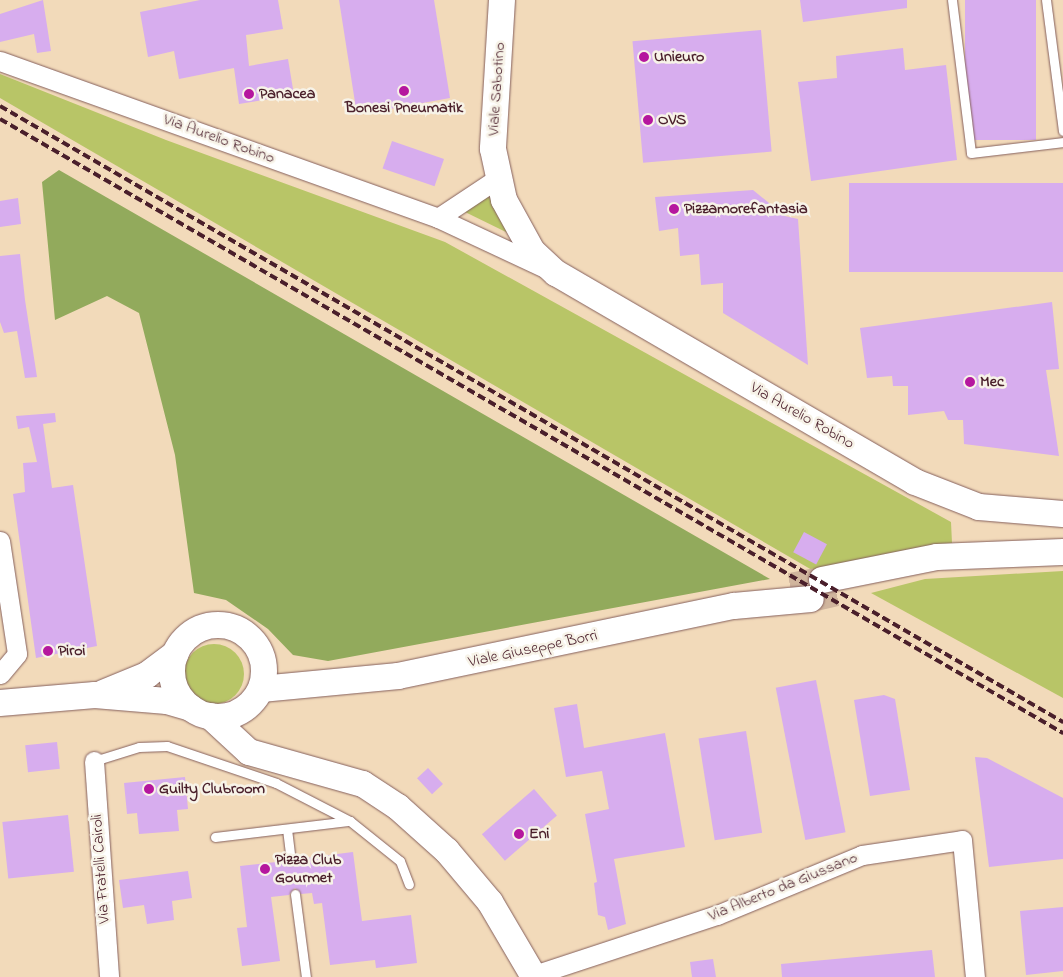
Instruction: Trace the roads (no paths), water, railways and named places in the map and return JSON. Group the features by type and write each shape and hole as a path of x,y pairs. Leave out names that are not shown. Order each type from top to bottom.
{"main road":[{"name":"Viale Sabotino","path":"498,178 493,149 502,0"},
{"name":"Via Aurelio Robino","path":"498,178 515,228 556,273 932,490 979,507 1063,514"},
{"name":"Viale Giuseppe Borri","path":"261,689 331,680 398,676 816,589 937,557 959,558 1063,552"},
{"path":"95,695 147,675 176,653 198,630 229,627 244,633 262,658 261,689 244,709 223,740"},
{"path":"176,653 174,683 223,740"},
{"name":"Viale Giuseppe Borri","path":"262,658 331,680"},
{"path":"0,703 95,695 167,701 223,740 265,759 363,784 398,807 447,851 490,902 534,976"},
{"path":"244,709 246,732 265,759"}],"street":[{"name":"Via Aurelio Robino","path":"0,61 438,218 556,273"},
{"path":"438,218 498,178"},
{"path":"0,541 17,654 0,674"},
{"name":"Via Fratelli Cairoli","path":"94,761 109,977"},
{"name":"Via Alberto da Giussano","path":"534,976 716,915 862,855 962,840 975,977"}],"lane":[{"path":"952,0 972,153 1063,142"},
{"path":"1046,0 1063,131"},
{"path":"94,761 140,747 223,740 311,798 350,821 400,861 409,884"},
{"path":"215,838 350,821"},
{"path":"287,829 291,860"},
{"path":"296,894 306,977"}],"tunnel":[{"path":"790,586 822,580"},
{"path":"811,599 842,592"}],"railway":[{"path":"0,106 1063,722"},
{"path":"0,119 1063,733"}],"place":[{"name":"Unieuro","path":"644,57"},
{"name":"Bonesi Pneumatik","path":"404,91"},
{"name":"Panacea","path":"249,94"},
{"name":"OVS","path":"648,120"},
{"name":"Pizzamorefantasia","path":"674,209"},
{"name":"Mec","path":"970,382"},
{"name":"Piroi","path":"48,651"},
{"name":"Guilty Clubroom","path":"149,789"},
{"name":"Eni","path":"519,834"},
{"name":"Pizza Club Gourmet","path":"265,869"}]}
